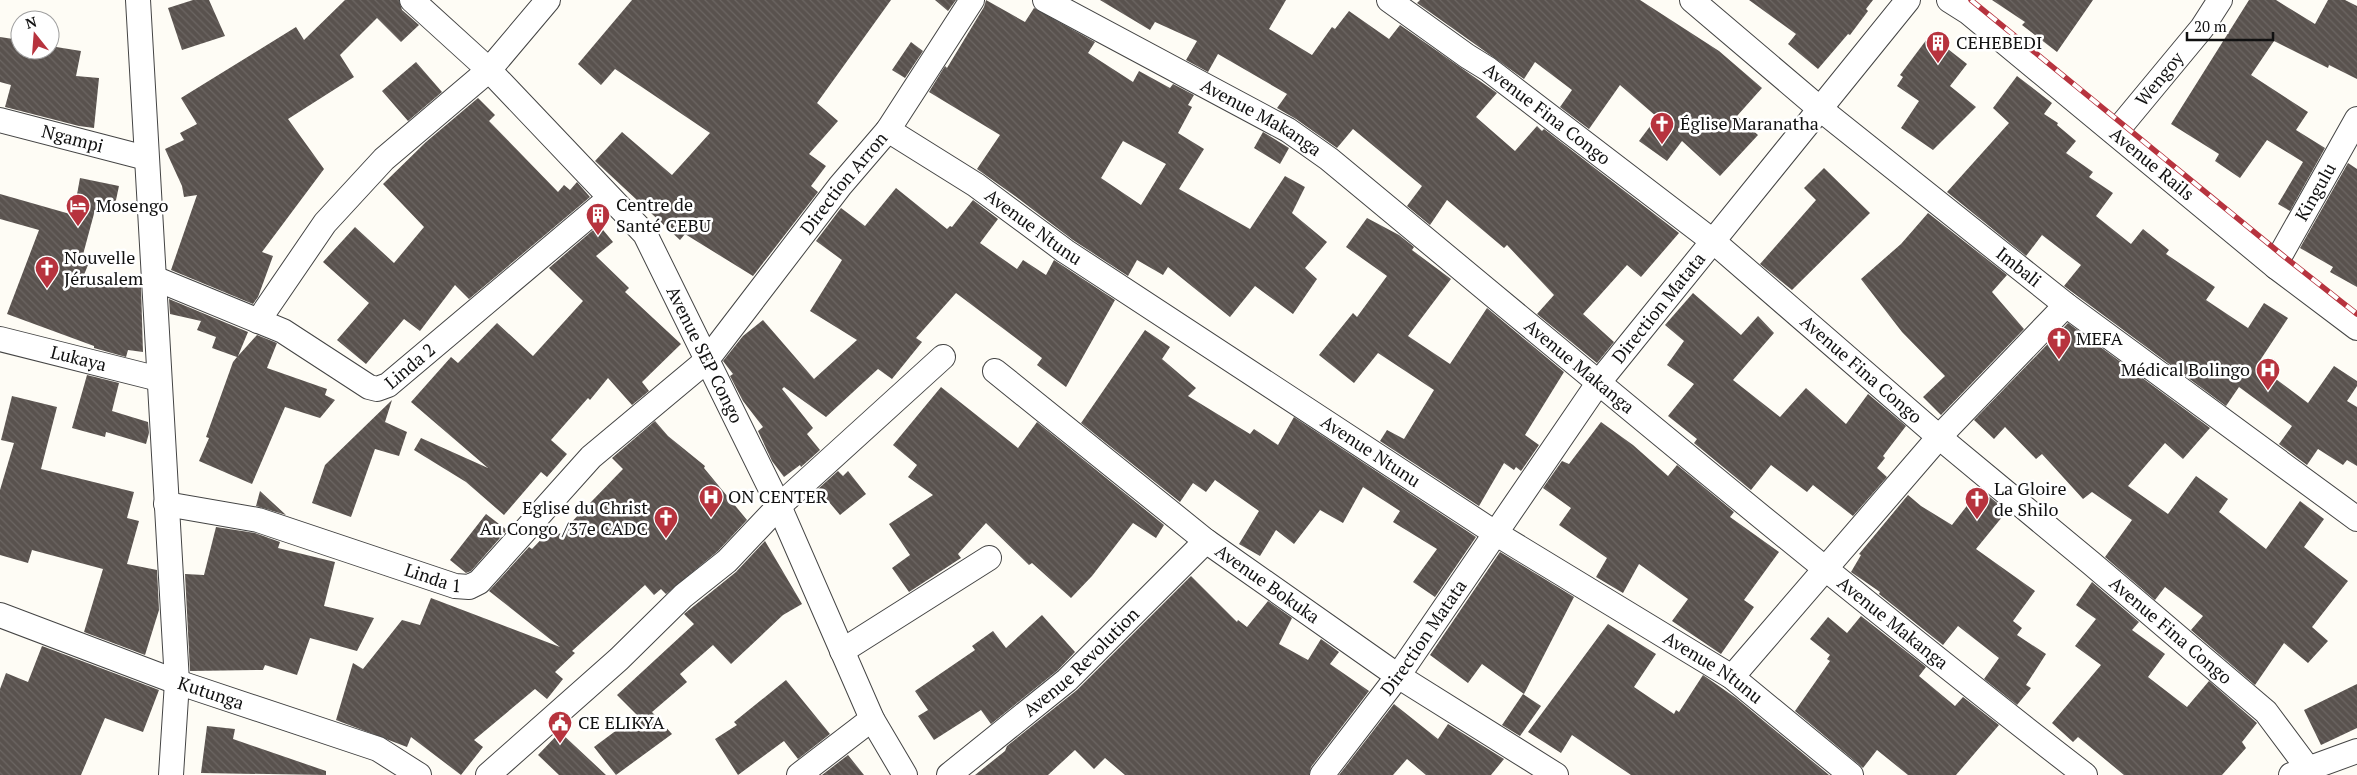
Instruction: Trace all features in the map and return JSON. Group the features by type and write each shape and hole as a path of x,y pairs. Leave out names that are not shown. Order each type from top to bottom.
{"street":[{"path":"138,0 176,682 171,775"},
{"name":"Avenue SEP Congo","path":"412,0 488,70 645,234 779,506 872,719 905,775"},
{"path":"258,321 325,223 337,209 384,159 488,70 548,0"},
{"name":"Direction Arron","path":"706,360 840,186 888,130 972,0"},
{"name":"Avenue Makanga","path":"1045,0 1288,130 1329,159 1825,568 1988,700 2085,775"},
{"name":"Avenue Fina Congo","path":"1389,0 1466,56 1488,69 1714,242 1939,437 2091,562 2266,712 2299,771"},
{"name":"Imbali","path":"1692,0 1819,108 2066,305 2357,519"},
{"name":"Direction Matata","path":"1322,775 1398,676 1599,382 1908,0"},
{"name":"Wengoy","path":"2116,133 2202,28 2220,0"},
{"name":"Avenue Rails","path":"1964,4 2276,267 2357,328"},
{"name":"Kingulu","path":"2276,267 2281,254 2357,119"},
{"name":"Ngampi","path":"0,120 146,158"},
{"name":"Avenue Ntunu","path":"888,130 976,185 1065,251 1495,533 1732,677 1851,775"},
{"name":"Linda 2","path":"154,278 283,331 369,387 377,389 388,385 610,198"},
{"path":"1732,677 1939,437 2066,305"},
{"name":"Lukaya","path":"0,339 159,379"},
{"path":"488,775 619,659 683,596 727,560 779,506 943,358"},
{"name":"Linda 1","path":"166,504 258,520 455,586 469,587 479,582 591,457 706,360"},
{"name":"Avenue Bokuka","path":"995,371 1206,541 1398,676 1556,775"},
{"name":"Avenue Revolution","path":"950,775 1067,680 1206,541"},
{"path":"842,651 989,558"},
{"name":"Kutunga","path":"0,615 176,682 378,749 419,775"},
{"path":"799,775 872,719"},
{"path":"2299,771 2357,751"}],"building":[{"path":"193,0 209,0 225,36 182,50 168,8"},
{"path":"345,0 399,0 402,10 419,25 401,42 377,18 340,55 354,77 288,119 324,169 262,252 273,256 258,297 253,304 171,270 197,195 184,197 182,186 165,149 184,140 180,133 197,124 181,98 296,27 304,40"},
{"path":"632,0 891,0 817,103 838,121 809,154 826,166 811,186 818,192 753,276 685,234 680,240 595,161 622,132 672,175 710,133 615,69 601,85 578,64"},
{"path":"935,0 956,0 948,11"},
{"path":"986,0 1025,22 1034,8 1095,42 1088,53 1133,82 1139,71 1170,88 1173,84 1194,95 1188,105 1192,107 1178,133 1204,149 1179,189 1250,229 1285,176 1305,187 1292,213 1327,242 1305,268 1317,279 1293,314 1255,286 1230,317 1168,267 1163,275 1137,260 1128,276 1073,240 977,169 1000,135 929,92 945,66 947,68 984,7","holes":["1123,141 1166,164 1141,205 1101,178"]},
{"path":"1100,0 1286,0 1269,29 1312,55 1332,27 1335,29 1349,11 1389,39 1400,25 1497,93 1476,117 1515,151 1537,126 1542,131 1544,129 1679,233 1641,277 1627,265 1583,314 1614,342 1597,363 1537,314 1554,295 1507,245 1504,248 1447,200 1430,225 1407,206 1422,186 1353,129 1337,148 1277,108 1287,94 1218,54 1208,72 1186,60 1197,41 1155,22 1150,30"},
{"path":"1420,0 1640,0 1719,51 1762,88 1737,116 1758,135 1720,176 1682,141 1667,161 1639,141 1657,117 1620,85 1589,129 1560,107 1572,90 1535,62 1524,79 1417,3"},
{"path":"1749,0 1873,0 1866,9 1868,11 1850,35 1848,34 1818,69 1788,44 1796,34"},
{"path":"1992,0 2093,0 2057,52 2022,25 2025,22"},
{"path":"2249,0 2276,0 2315,24 2328,0 2345,0 2357,6 2357,79 2329,65 2328,68 2274,41 2251,75 2308,112 2296,130 2325,148 2290,211 2278,204 2303,162 2267,140 2240,178 2215,161 2219,154 2171,124"},
{"path":"1930,35 1967,64 1950,86 1976,107 1933,150 1901,128 1919,101 1897,86 1903,77 1900,75"},
{"path":"0,37 10,38 10,60 60,60 60,48 81,51 76,76 99,78 94,128 5,107 11,85 0,82"},
{"path":"911,42 923,51 905,78 892,70"},
{"path":"416,62 442,92 408,121 382,91"},
{"path":"2017,76 2052,103 2044,114 2058,123 2057,125 2076,141 2066,153 2093,172 2089,177 2113,193 2096,216 2131,244 2143,229 2169,250 2166,254 2215,287 2206,300 2248,328 2264,303 2288,318 2257,365 2308,403 2334,366 2357,381 2357,386 2347,401 2357,407 2357,466 2347,460 2343,465 2318,449 2307,465 2279,444 2292,426 2239,387 2226,406 2064,286 2081,265 2042,235 2026,256 1947,192 2009,123 1993,108"},
{"path":"478,98 495,115 489,121 558,192 564,185 570,190 577,182 590,197 469,299 455,285 420,331 404,319 366,364 337,340 369,303 323,262 355,227 394,263 424,227 383,184 426,142"},
{"path":"1263,132 1289,148 1280,164 1254,148"},
{"path":"2348,163 2357,169 2357,287 2330,272 2333,267 2300,248"},
{"path":"1824,168 1870,213 1792,290 1760,264 1816,200 1804,188"},
{"path":"80,178 119,186 113,214 95,210 81,262 88,265 81,282 141,287 143,352 128,350 126,357 94,348 94,346 7,314 39,230 0,219 0,194 70,214 71,210 74,211"},
{"path":"896,188 947,229 950,226 952,227 973,200 998,219 980,243 1017,269 1023,260 1046,275 1054,260 1115,300 1066,387 1037,365 1042,358 956,293 916,338 922,342 892,379 878,369 826,417 784,387 782,389 813,428 807,434 820,450 801,467 800,465 784,477 772,461 758,431 763,427 743,401 730,376 733,374 723,361 743,336 763,320 814,379 857,340 810,311 842,260 816,241 841,208 865,226"},
{"path":"1928,213 2007,275 1992,292 2024,329 1941,415 1923,397 1945,376 1902,332 1861,279 1901,244"},
{"path":"1367,218 1399,235 1414,247 1412,250 1451,279 1408,336 1450,364 1487,308 1564,372 1525,435 1539,445 1521,471 1516,467 1514,470 1504,463 1479,506 1380,441 1387,430 1404,439 1434,390 1378,353 1354,383 1319,355 1353,313 1357,317 1387,276 1346,247"},
{"path":"599,225 613,242 596,256 629,288 625,292 681,344 642,382 649,391 632,405 608,378 590,400 588,398 551,440 567,454 547,477 541,472 504,515 466,482 414,450 421,438 488,468 411,402 451,357 458,363 497,323 533,356 583,301 549,268"},
{"path":"1693,293 1741,335 1758,316 1774,333 1733,380 1780,417 1806,388 1846,424 1868,394 1906,426 1883,456 1885,458 1877,468 1887,477 1853,516 1813,485 1807,492 1771,465 1751,490 1694,443 1697,439 1668,416 1694,384 1667,365 1684,341 1665,325"},
{"path":"169,299 248,332 238,356 257,335 277,343 267,368 327,389 325,395 335,400 320,418 285,407 252,484 199,461 209,438 206,437 233,362 237,357 212,348 216,337 197,330 201,321 170,314"},
{"path":"2068,323 2210,428 2183,459 2165,443 2128,486 2168,514 2196,476 2228,499 2219,512 2266,549 2300,501 2324,519 2304,547 2348,581 2312,627 2328,641 2308,663 2284,643 2255,685 2191,630 2203,616 2165,587 2155,600 2105,557 2132,520 2092,492 2083,499 2042,454 2036,459 2005,427 1994,439 1974,420"},
{"path":"1145,330 1170,347 1162,359 1196,388 1188,396 1250,434 1254,429 1278,445 1294,417 1476,537 1435,597 1413,582 1437,549 1393,522 1400,511 1363,487 1343,523 1320,510 1294,544 1276,530 1260,556 1239,544 1259,511 1215,480 1206,492 1193,483 1180,502 1081,423"},
{"path":"87,375 119,383 112,411 148,422 149,433 146,444 106,432 105,437 72,428"},
{"path":"941,387 1018,448 1037,422 1164,525 1156,538 1133,523 1092,576 1071,598 1032,563 1029,565 986,523 958,554 961,558 909,592 892,568 910,555 889,524 933,495 908,477 917,465 893,445"},
{"path":"12,396 57,407 41,469 134,492 127,518 139,521 127,564 157,570 159,610 145,655 84,632 103,569 32,550 28,563 0,555 0,490 14,443 1,440"},
{"path":"392,400 385,422 407,432 399,456 375,449 351,517 312,503 325,465"},
{"path":"655,421 668,436 705,466 704,468 747,520 718,551 666,594 661,589 654,595 645,585 572,651 575,653 555,672 563,679 547,699 535,689 474,740 483,747 461,775 411,737 407,747 336,720 353,663 363,669 402,620 420,625 431,598 560,647 489,591 529,547 532,549 553,527 560,534 623,469 612,458"},
{"path":"1601,422 1633,445 1668,476 1677,465 1734,512 1730,517 1779,552 1744,600 1754,607 1721,654 1672,621 1688,599 1639,564 1623,593 1596,577 1607,558 1559,525 1571,508 1543,488 1562,461 1569,464"},
{"path":"838,471 843,476 848,471 866,494 840,515 818,489"},
{"path":"1980,489 2007,511 1976,549 2035,591 2013,621 2022,628 2017,635 2046,654 2026,685 2031,688 2017,705 1984,679 1999,658 1958,626 1943,645 1879,594 1880,592 1851,572 1861,555 1859,554 1908,495 1921,506 1952,525"},
{"path":"260,491 286,515 256,506"},
{"path":"486,514 507,530 471,571 466,573 450,560"},
{"path":"216,527 255,533 280,542 278,548 335,562 324,606 374,618 357,651 310,638 297,675 265,665 263,670 190,671 185,574 204,575"},
{"path":"765,541 802,604 783,615 731,664 713,645 680,674 687,682 652,712 672,734 616,775 594,747 637,715 617,695 694,624 684,614 736,572"},
{"path":"1500,552 1574,597 1524,694 1482,664 1468,683 1430,655"},
{"path":"1191,576 1237,622 1238,620 1247,627 1268,601 1292,618 1279,644 1308,660 1321,639 1339,652 1330,664 1369,691 1311,767 1309,775 1125,775 1105,758 1094,769 1075,750 1048,775 975,775 1005,751 1007,746 1077,690"},
{"path":"2092,582 2139,622 2132,630 2165,654 2148,677 2187,707 2209,681 2257,723 2242,742 2246,748 2222,775 2124,775 2078,737 2073,742 2052,723 2101,665 2075,646 2096,619 2076,605"},
{"path":"1042,615 1075,652 1058,670 991,724 981,710 934,740 918,716 928,710 915,691 975,650 972,646 993,631 1006,648"},
{"path":"1861,616 1926,667 1919,676 1955,706 1963,697 1999,725 1956,775 1908,775 1877,750 1863,768 1795,711 1830,661 1827,659 1830,655 1810,639 1828,617 1847,633"},
{"path":"1608,624 1656,654 1634,687 1674,714 1676,710 1679,712 1703,675 1736,698 1829,775 1631,775 1572,735 1561,753 1528,732"},
{"path":"42,646 159,690 143,732 105,718 81,775 0,775 0,689 6,673 28,682"},
{"path":"786,680 830,734 798,759 784,741 738,775 715,739 737,725 734,722"},
{"path":"2357,684 2357,728 2321,745 2304,710"},
{"path":"1523,694 1541,706 1520,736 1502,725"},
{"path":"1394,704 1438,739 1448,724 1504,759 1491,775 1426,775 1407,759 1393,775 1339,775"},
{"path":"207,726 235,729 233,739 326,771 326,775 201,773"},
{"name":"CE ELIKYA","path":"560,732 606,775 559,775 538,755"},
{"path":"848,755 864,775 822,775"}],"railway":[{"path":"1971,0 2357,314"}],"place":[{"name":"CEHEBEDI","path":"1938,64"},
{"name":"Église Maranatha","path":"1662,145"},
{"name":"Mosengo","path":"78,227"},
{"name":"Centre de Santé CEBU","path":"598,236"},
{"name":"Nouvelle Jérusalem","path":"47,289"},
{"name":"MEFA","path":"2059,360"},
{"name":"Médical Bolingo","path":"2268,391"},
{"name":"ON CENTER","path":"711,518"},
{"name":"La Gloire de Shilo","path":"1977,520"},
{"name":"Eglise du Christ Au Congo /37e CADC","path":"666,539"},
{"name":"CE ELIKYA","path":"560,744"}]}
